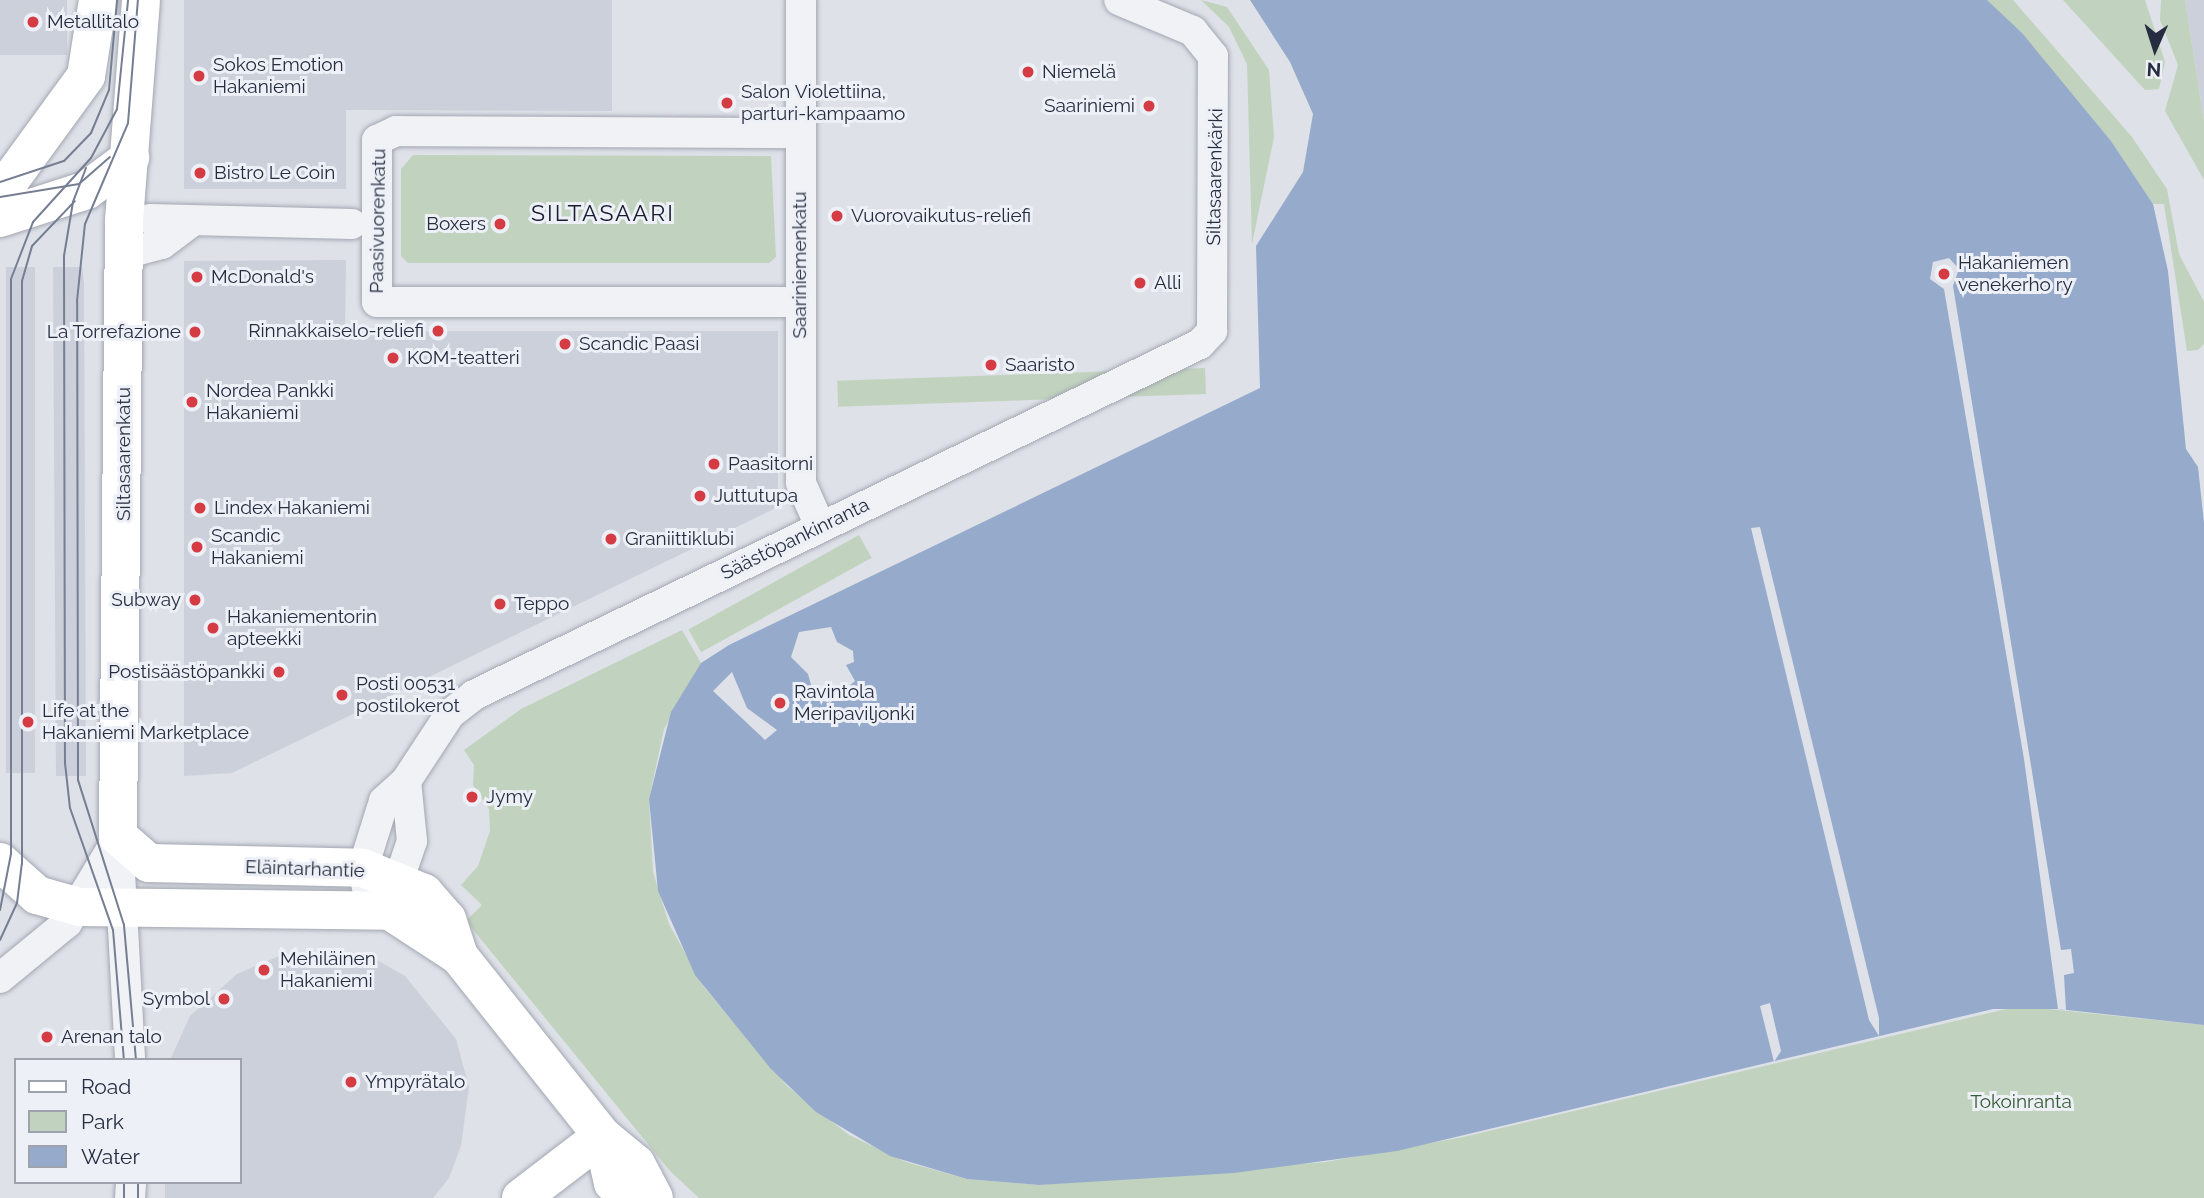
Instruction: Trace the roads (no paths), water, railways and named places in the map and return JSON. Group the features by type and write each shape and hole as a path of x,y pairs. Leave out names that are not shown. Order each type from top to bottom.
{"main road":[{"path":"0,194 14,162 86,76 98,0"},
{"name":"Siltasaarenkatu","path":"118,836 138,230 130,158 141,0"},
{"path":"0,218 88,190 130,158"},
{"path":"14,162 88,190 138,230"},
{"name":"Eläintarhantie","path":"118,836 149,863 363,868 399,879 424,893 447,919 459,956"},
{"path":"0,862 41,897 79,908 120,909"},
{"name":"Eläintarhantie","path":"120,909 371,908 409,921 459,956 602,1136 636,1164 654,1198"},
{"path":"521,1198 602,1136"},
{"name":"Eläintarhantie","path":"602,1136 612,1183 640,1198"}],"street":[{"name":"Saariniemenkatu","path":"801,0 801,483 820,526"},
{"name":"Siltasaarenkärki","path":"1119,0 1193,31 1213,56 1218,76 1212,331"},
{"name":"Paasivuorenkatu","path":"800,133 396,131 377,140 377,302 800,302"},
{"name":"Paasivuorenkatu","path":"138,230 190,223 352,224"},
{"name":"Säästöpankinranta","path":"371,908 363,868 384,801 406,780 444,721 474,695 1200,344 1212,331"},
{"path":"371,908 399,879 414,819 406,780"},
{"path":"0,978 48,943 79,908 118,836"},
{"name":"Siltasaarenkatu","path":"118,836 130,1058"}],"water":[{"path":"1250,0 1987,0 2022,33 2111,141 2153,204 2168,271 2186,449 2198,467 2204,523 2204,1025 2058,1009 1993,1009 1397,1151 1234,1173 1039,1185 967,1179 890,1156 816,1112 771,1069 695,975 658,891 649,799 671,712 701,663 729,645 1260,388 1256,246 1303,172 1313,114 1290,62"}],"tram line":[{"path":"0,182 64,161 91,133 109,90 117,0"},
{"path":"0,910 11,854 11,279 33,222 91,158 117,109 128,0"},
{"path":"136,1058 124,925 78,780 77,301 85,224 128,123 138,0"},
{"path":"0,197 79,184 110,157"},
{"path":"86,168 73,202 64,256 65,763 70,808 113,930 124,1058"},
{"path":"0,940 17,903 22,864 22,281 32,246 75,201"},
{"path":"124,1184 124,1198"},
{"path":"138,1184 138,1198"}],"place":[{"name":"Metallitalo","path":"33,22"},
{"name":"Niemelä","path":"1028,72"},
{"name":"Sokos Emotion Hakaniemi","path":"199,76"},
{"name":"Salon Violettiina, parturi-kampaamo","path":"727,103"},
{"name":"Saariniemi","path":"1149,106"},
{"name":"Bistro Le Coin","path":"200,173"},
{"name":"Vuorovaikutus-reliefi","path":"837,216"},
{"name":"Boxers","path":"500,224"},
{"name":"Hakaniemen venekerho ry","path":"1944,274"},
{"name":"McDonald's","path":"197,277"},
{"name":"Alli","path":"1140,283"},
{"name":"Rinnakkaiselo-reliefi","path":"438,331"},
{"name":"La Torrefazione","path":"195,332"},
{"name":"Scandic Paasi","path":"565,344"},
{"name":"KOM-teatteri","path":"393,358"},
{"name":"Saaristo","path":"991,365"},
{"name":"Nordea Pankki Hakaniemi","path":"192,402"},
{"name":"Paasitorni","path":"714,464"},
{"name":"Juttutupa","path":"700,496"},
{"name":"Lindex Hakaniemi","path":"200,508"},
{"name":"Graniittiklubi","path":"611,539"},
{"name":"Scandic Hakaniemi","path":"197,547"},
{"name":"Subway","path":"195,600"},
{"name":"Teppo","path":"500,604"},
{"name":"Hakaniementorin apteekki","path":"213,628"},
{"name":"Postisäästöpankki","path":"279,672"},
{"name":"Posti 00531 postilokerot","path":"342,695"},
{"name":"Ravintola Meripaviljonki","path":"780,703"},
{"name":"Life at the Hakaniemi Marketplace","path":"28,722"},
{"name":"Jymy","path":"472,797"},
{"name":"Mehiläinen Hakaniemi","path":"264,970"},
{"name":"Symbol","path":"224,999"},
{"name":"Arenan talo","path":"47,1037"},
{"name":"Ympyrätalo","path":"351,1082"}],"district":[{"name":"SILTASAARI","path":"603,213"}],"park label":[{"name":"Tokoinranta","path":"2021,1102"}]}
